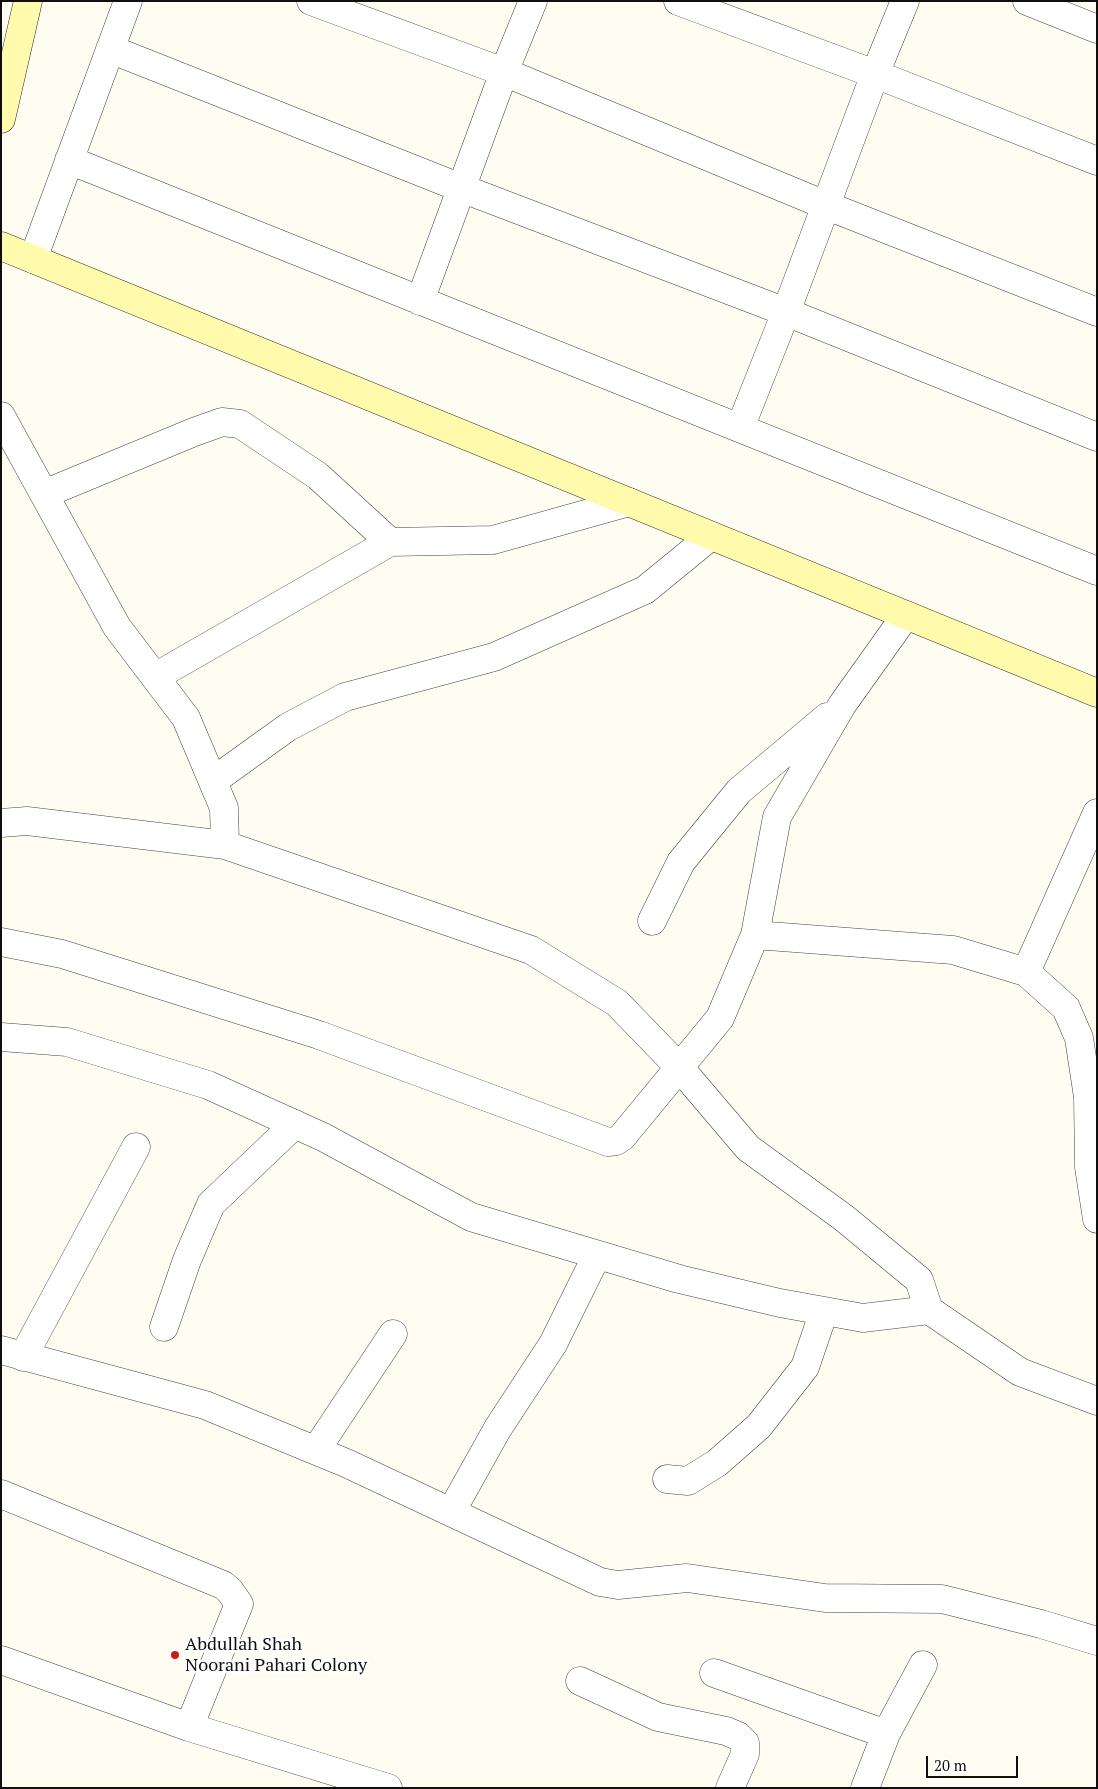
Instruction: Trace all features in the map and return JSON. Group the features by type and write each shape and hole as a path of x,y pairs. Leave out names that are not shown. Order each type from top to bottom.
{"street":[{"path":"1,119 10,42 28,1"},
{"path":"32,259 128,1"},
{"path":"311,1 504,72 825,205 1097,312"},
{"path":"420,301 504,72 533,1"},
{"path":"678,1 875,74 1097,161"},
{"path":"740,428 786,312 875,74 905,1"},
{"path":"1027,1 1097,29"},
{"path":"110,49 461,188 786,312 1097,437"},
{"path":"69,160 1097,571"},
{"path":"1,246 1097,693"},
{"path":"1,416 117,627 186,718 224,808 225,845"},
{"path":"44,494 222,422 240,424 318,476 390,542"},
{"path":"155,677 390,542 493,540 629,502"},
{"path":"213,781 288,727 344,697 494,657 645,590 711,536"},
{"path":"1,942 62,954 319,1035 608,1142 616,1141 680,1068 720,1018 755,935 777,817 842,705 906,615"},
{"path":"652,921 681,862 739,791 842,705"},
{"path":"1026,972 1097,813"},
{"path":"1,823 27,821 225,845 531,950 617,1003 680,1068 748,1148 844,1218 918,1280 929,1310 1020,1372 1097,1402"},
{"path":"755,935 953,950 1026,972 1066,1008 1079,1038 1088,1097 1089,1167 1097,1219"},
{"path":"1,1037 67,1042 208,1085 323,1137 471,1218 679,1279 780,1303 863,1318 929,1310"},
{"path":"164,1327 187,1260 211,1204 295,1124"},
{"path":"136,1148 12,1354 205,1404 316,1450 600,1582 618,1585 687,1578 825,1598 942,1599 1041,1624 1097,1641"},
{"path":"451,1512 498,1428 553,1344 597,1255"},
{"path":"667,1479 688,1482 717,1463 759,1426 805,1367 824,1311"},
{"path":"316,1450 393,1334"},
{"path":"1,1494 223,1585 230,1591 238,1604 189,1727"},
{"path":"1,1660 189,1727 388,1788"},
{"path":"865,1788 886,1734 923,1664"},
{"path":"714,1673 886,1734"},
{"path":"580,1681 658,1717 726,1730 738,1736 745,1743 745,1754 730,1788"}],"place":[{"name":"Abdullah Shah Noorani Pahari Colony","path":"175,1655"}]}
